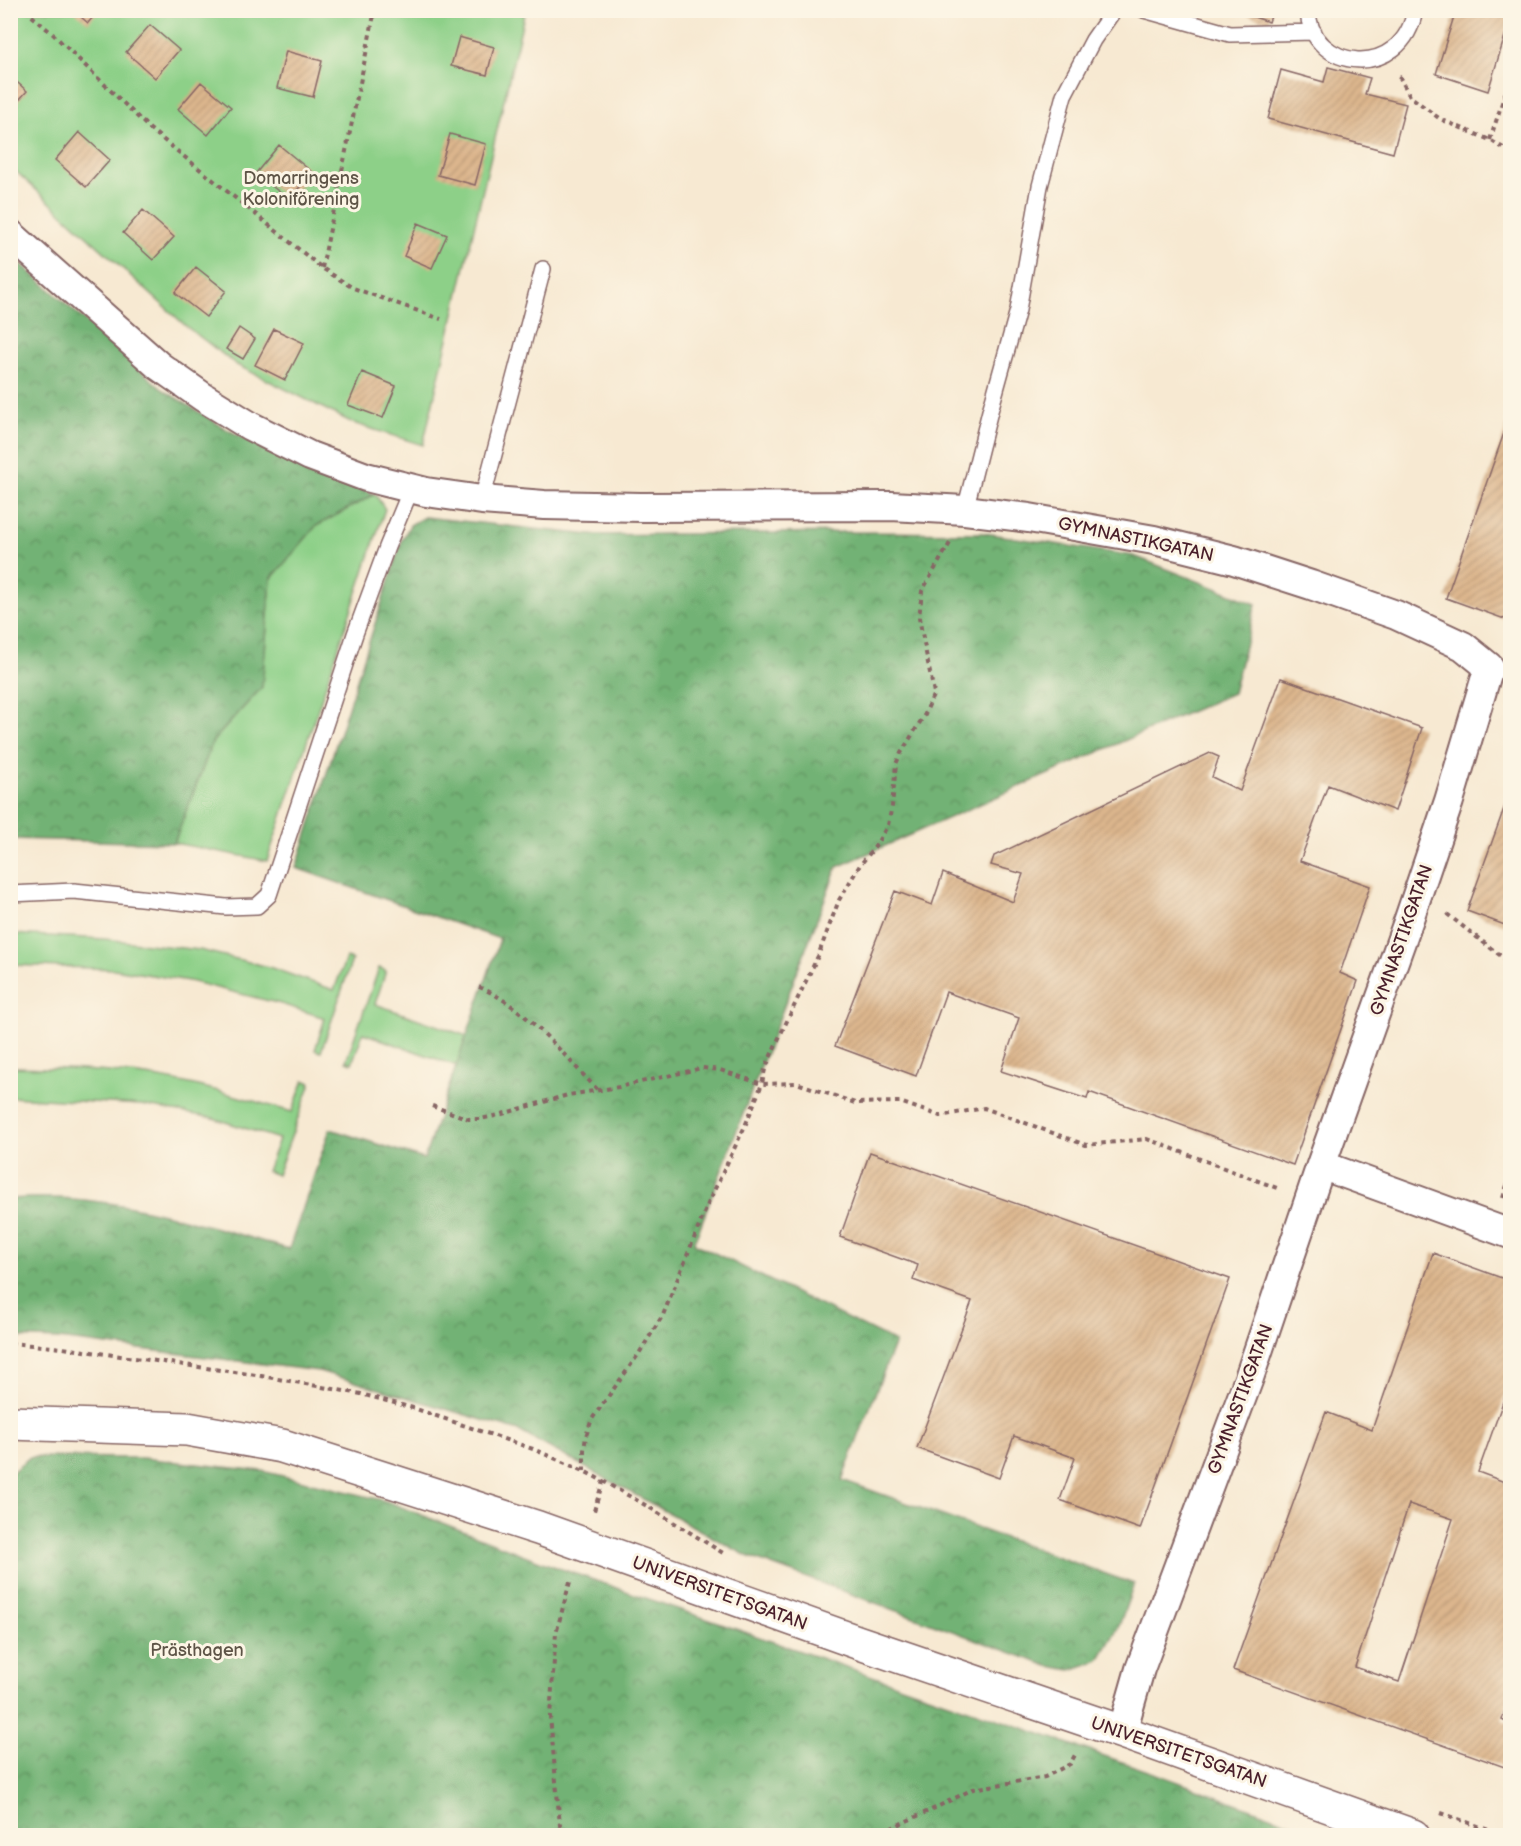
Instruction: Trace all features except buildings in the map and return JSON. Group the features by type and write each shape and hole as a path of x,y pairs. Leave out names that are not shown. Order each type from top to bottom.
{"street":[{"path":"10,234 159,366 203,397 250,426 310,456 366,477 411,489 482,500 544,505 891,506 965,510"},
{"name":"GYMNASTIKGATAN","path":"965,510 1029,518 1154,540 1234,560 1396,615 1463,646 1489,667 1449,801 1418,892 1321,1165 1249,1378 1140,1670 1122,1732"},
{"path":"1321,1165 1510,1234"},
{"name":"UNIVERSITETSGATAN","path":"10,1423 187,1429 282,1446 538,1528 1413,1836"}],"lane":[{"path":"965,510 1018,310 1040,186 1064,95 1093,40 1114,10"},
{"path":"1144,10 1230,34 1314,32"},
{"path":"1308,10 1314,32 1324,46 1338,56 1355,60 1372,60 1388,54 1401,43 1410,28 1415,10"},
{"path":"482,500 543,269"},
{"path":"10,894 74,891 226,907 257,906 268,895 355,634 411,489"}],"path":[{"path":"25,10 54,35 150,129 322,268 353,288 441,319"},
{"path":"322,268 375,10"},
{"path":"1388,54 1410,96 1440,119 1490,140 1510,152"},
{"path":"1490,140 1510,78"},
{"path":"584,1471 586,1436 592,1419 663,1316 710,1199 746,1126 762,1084 765,1069 818,956 839,900 888,825 896,764 926,714 934,693 919,618 922,591 952,539 965,510"},
{"path":"1418,892 1510,963"},
{"path":"478,987 494,993 526,1017 597,1090"},
{"path":"432,1106 469,1119 480,1119 568,1095 620,1087 702,1068 720,1070 762,1084 797,1083 855,1103 900,1102 940,1116 984,1108 1086,1145 1147,1139 1310,1200"},
{"path":"10,1343 63,1348 244,1374 361,1394 413,1408 532,1449 603,1481 584,1544 573,1569 556,1633 550,1716 561,1836"},
{"path":"874,1836 973,1789 1045,1776 1070,1764 1079,1749 1089,1721"}],"green space":[{"name":"Domarringens Koloniförening","path":"11,11 525,11 423,445 353,423 237,365 187,327 11,167"},
{"path":"10,254 162,389 226,429 293,463 375,494 316,526 271,579 262,687 213,741 174,843 11,839"},
{"path":"375,494 385,509 267,861 174,843 213,741 262,687 271,579 316,526"},
{"path":"424,517 591,535 984,533 1134,556 1256,604 1233,693 837,867 694,1243 895,1342 842,1480 1134,1584 1119,1626 1099,1660 1071,1670 1048,1666 747,1556 519,1431 319,1371 58,1339 11,1337 11,1199 47,1198 117,1204 152,1211 289,1249 330,1129 424,1159 500,939 296,868 402,540 410,525"},
{"path":"11,934 105,939 200,950 269,967 334,990 346,958 352,960 321,1052 315,1050 325,1018 281,1004 189,981 114,969 11,965"},
{"path":"379,968 386,971 375,1004 467,1036 457,1066 363,1033 352,1063 346,1061"},
{"path":"11,1067 82,1070 153,1077 206,1088 292,1112 304,1080 311,1083 277,1175 267,1171 279,1139 213,1118 141,1105 11,1097"},
{"name":"Prästhagen","path":"30,1457 142,1458 262,1471 386,1501 550,1565 1151,1772 1322,1835 11,1835 11,1473"}]}
